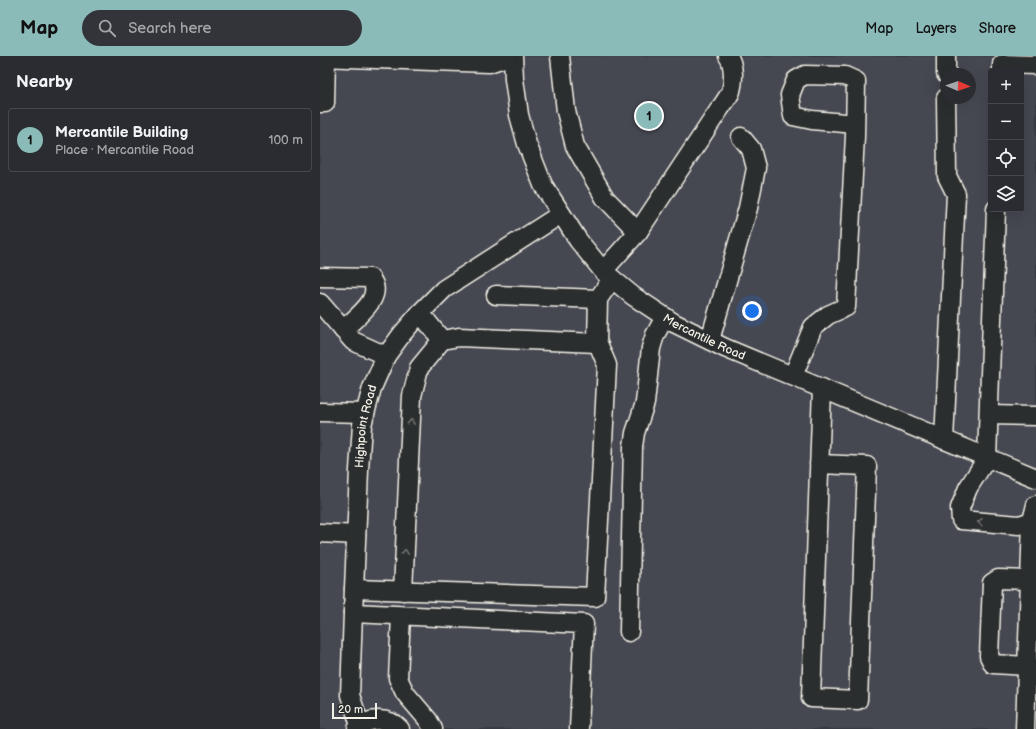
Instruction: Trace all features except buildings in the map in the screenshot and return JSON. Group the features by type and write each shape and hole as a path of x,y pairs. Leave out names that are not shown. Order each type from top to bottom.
{"street":[{"path":"320,103 325,103 323,57 489,64 509,56"},
{"name":"Mercantile Road","path":"513,56 514,79 520,115 527,144 543,185 578,240 607,275 633,296 674,323 710,340 1036,478"},
{"path":"560,56 566,111 575,146 604,198 638,232"},
{"path":"354,589 595,597 607,365 597,341 598,299 607,275 638,232 731,91 733,75 728,56"},
{"path":"946,56 946,68"},
{"path":"1002,68 1002,64 1036,65"},
{"path":"944,440 956,194 947,176 946,104"},
{"path":"793,376 813,327 828,315 846,306 855,124"},
{"path":"710,340 748,208 756,168 751,148 741,137"},
{"path":"996,212 987,458 968,488 960,508 961,520 1029,517 1030,580 1025,729"},
{"name":"Highpoint Road","path":"400,729 385,720 372,720 359,727 350,695 358,470 362,425 372,388 386,356 402,334 444,289 561,214"},
{"path":"320,277 370,278 374,284 375,292 372,300 343,330"},
{"path":"496,295 598,299"},
{"path":"320,303 353,341 386,356"},
{"path":"420,313 442,340"},
{"path":"628,632 632,446 645,403 651,348 655,335 665,317"},
{"path":"403,591 412,396 419,368 442,340 459,337 597,343 597,341"},
{"path":"819,464 867,466 858,700 811,698 819,464 822,388"},
{"path":"320,412 366,413"},
{"path":"989,415 1036,416"},
{"path":"320,534 356,535"},
{"path":"1027,666 993,664 989,656 992,583 998,579 1030,580"},
{"path":"353,613 584,624 579,729"},
{"path":"401,616 398,678 405,693 428,720 433,729"}],"shaded area":[{"path":"320,56 1036,56 1036,729 320,729"}],"place":[{"name":"Mercantile Building","path":"649,116"}]}
